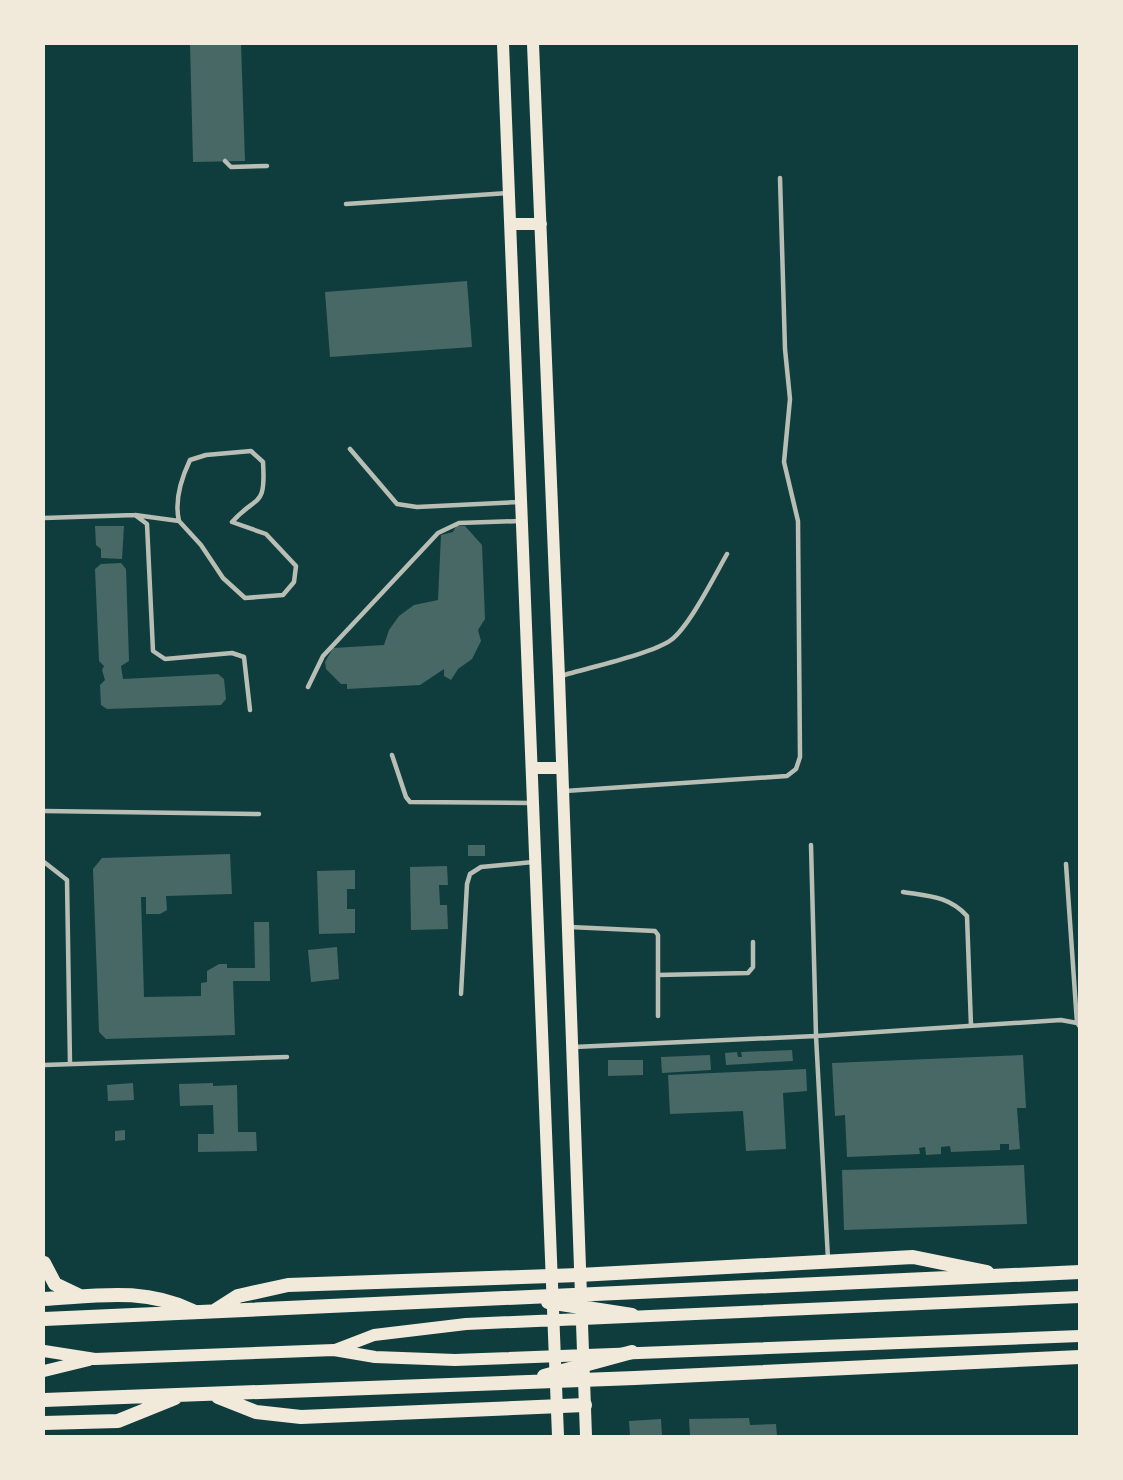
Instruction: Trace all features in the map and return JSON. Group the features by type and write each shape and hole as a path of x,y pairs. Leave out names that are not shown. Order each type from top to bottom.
{"main road":[{"path":"503,44 512,224 558,1437"},
{"path":"533,44 559,676 586,1437"},
{"path":"512,224 541,224"},
{"path":"532,768 562,768"},
{"path":"213,1311 238,1296 288,1285 579,1275 914,1257 942,1261 1001,1276"},
{"path":"44,1263 55,1284 83,1297"},
{"path":"44,1319 1080,1272"},
{"path":"44,1299 130,1294 169,1300 195,1312"},
{"path":"334,1350 374,1335 407,1329 505,1321 1080,1297"},
{"path":"519,1298 632,1315"},
{"path":"44,1351 95,1359 334,1350 414,1360 510,1359 632,1352 1080,1336"},
{"path":"522,1382 632,1352"},
{"path":"44,1400 635,1378 1080,1357"},
{"path":"44,1371 95,1359"},
{"path":"44,1423 118,1421 179,1395"},
{"path":"214,1395 256,1412 301,1418 557,1405 585,1406"}],"lane":[{"path":"225,161 231,167 267,166"},
{"path":"562,792 787,776 796,769 800,757 798,521 784,462 790,399 785,349 780,178"},
{"path":"346,204 510,192"},
{"path":"350,449 397,504 417,507 522,502"},
{"path":"44,518 135,515 179,521 201,545 223,578 245,598 283,595 294,582 296,566 266,534 232,522 240,512 258,501 264,486 263,462 251,451 206,454 190,460 182,478 177,510 179,521"},
{"path":"135,515 147,524 153,651 165,659 232,653 244,657 250,710"},
{"path":"308,687 316,665 323,656 438,533 459,523 523,521"},
{"path":"559,676 671,640 681,629 727,554"},
{"path":"392,755 406,797 410,802 533,804"},
{"path":"44,812 259,814"},
{"path":"811,845 816,1036 828,1262"},
{"path":"44,862 67,880 70,1064"},
{"path":"461,994 467,884 470,874 481,867 536,862"},
{"path":"572,1047 816,1036 1061,1020 1078,1025 1066,864"},
{"path":"903,892 945,898 956,904 967,916 971,1026"},
{"path":"567,927 655,931 658,935 658,1016"},
{"path":"658,975 748,973 753,967 753,942"},
{"path":"44,1065 287,1057"}],"building":[{"path":"190,44 241,44 245,161 193,162"},
{"path":"467,281 472,347 330,357 325,292"},
{"path":"95,526 124,526 122,559 101,558 101,549 96,545"},
{"path":"456,526 465,526 482,545 485,619 478,630 481,641 472,659 458,669 451,680 444,676 444,669 420,685 347,689 347,684 341,684 326,669 325,662 333,648 384,645 389,630 399,616 414,605 438,600 441,535 453,532"},
{"path":"121,563 126,569 129,661 121,666 123,679 218,674 224,679 226,699 221,705 107,709 101,705 100,685 105,680 102,670 104,666 99,661 95,569 101,564"},
{"path":"468,845 485,845 485,856 468,856"},
{"path":"230,854 232,894 166,896 167,910 160,914 146,914 146,897 141,897 144,997 201,996 201,983 207,982 207,971 219,964 227,964 227,968 255,968 254,922 269,922 270,981 233,981 235,1035 106,1039 99,1032 93,869 102,858"},
{"path":"447,866 448,885 439,885 440,905 447,905 448,929 411,930 410,867"},
{"path":"355,870 355,889 347,889 347,909 355,909 355,933 319,934 317,871"},
{"path":"337,947 339,979 311,982 308,950"},
{"path":"792,1050 793,1061 726,1065 725,1053 737,1052 738,1057 742,1057 741,1052"},
{"path":"710,1055 711,1070 662,1073 661,1057"},
{"path":"1023,1055 1026,1108 1017,1108 1020,1149 1009,1150 1009,1144 1000,1144 1000,1150 951,1152 950,1146 941,1147 941,1154 926,1155 925,1147 919,1148 920,1154 847,1157 845,1115 835,1116 832,1063"},
{"path":"608,1060 643,1060 643,1075 608,1076"},
{"path":"806,1069 807,1091 783,1093 786,1149 746,1151 743,1111 670,1114 668,1075"},
{"path":"133,1083 134,1100 108,1101 107,1085"},
{"path":"213,1083 213,1086 237,1085 238,1132 256,1132 257,1151 198,1152 198,1134 214,1134 213,1105 180,1106 179,1084"},
{"path":"125,1130 125,1140 115,1141 115,1131"},
{"path":"1024,1165 1027,1224 844,1230 842,1170"},
{"path":"749,1418 750,1425 776,1424 777,1436 690,1436 689,1419"},
{"path":"661,1419 662,1436 630,1436 629,1421"}]}
